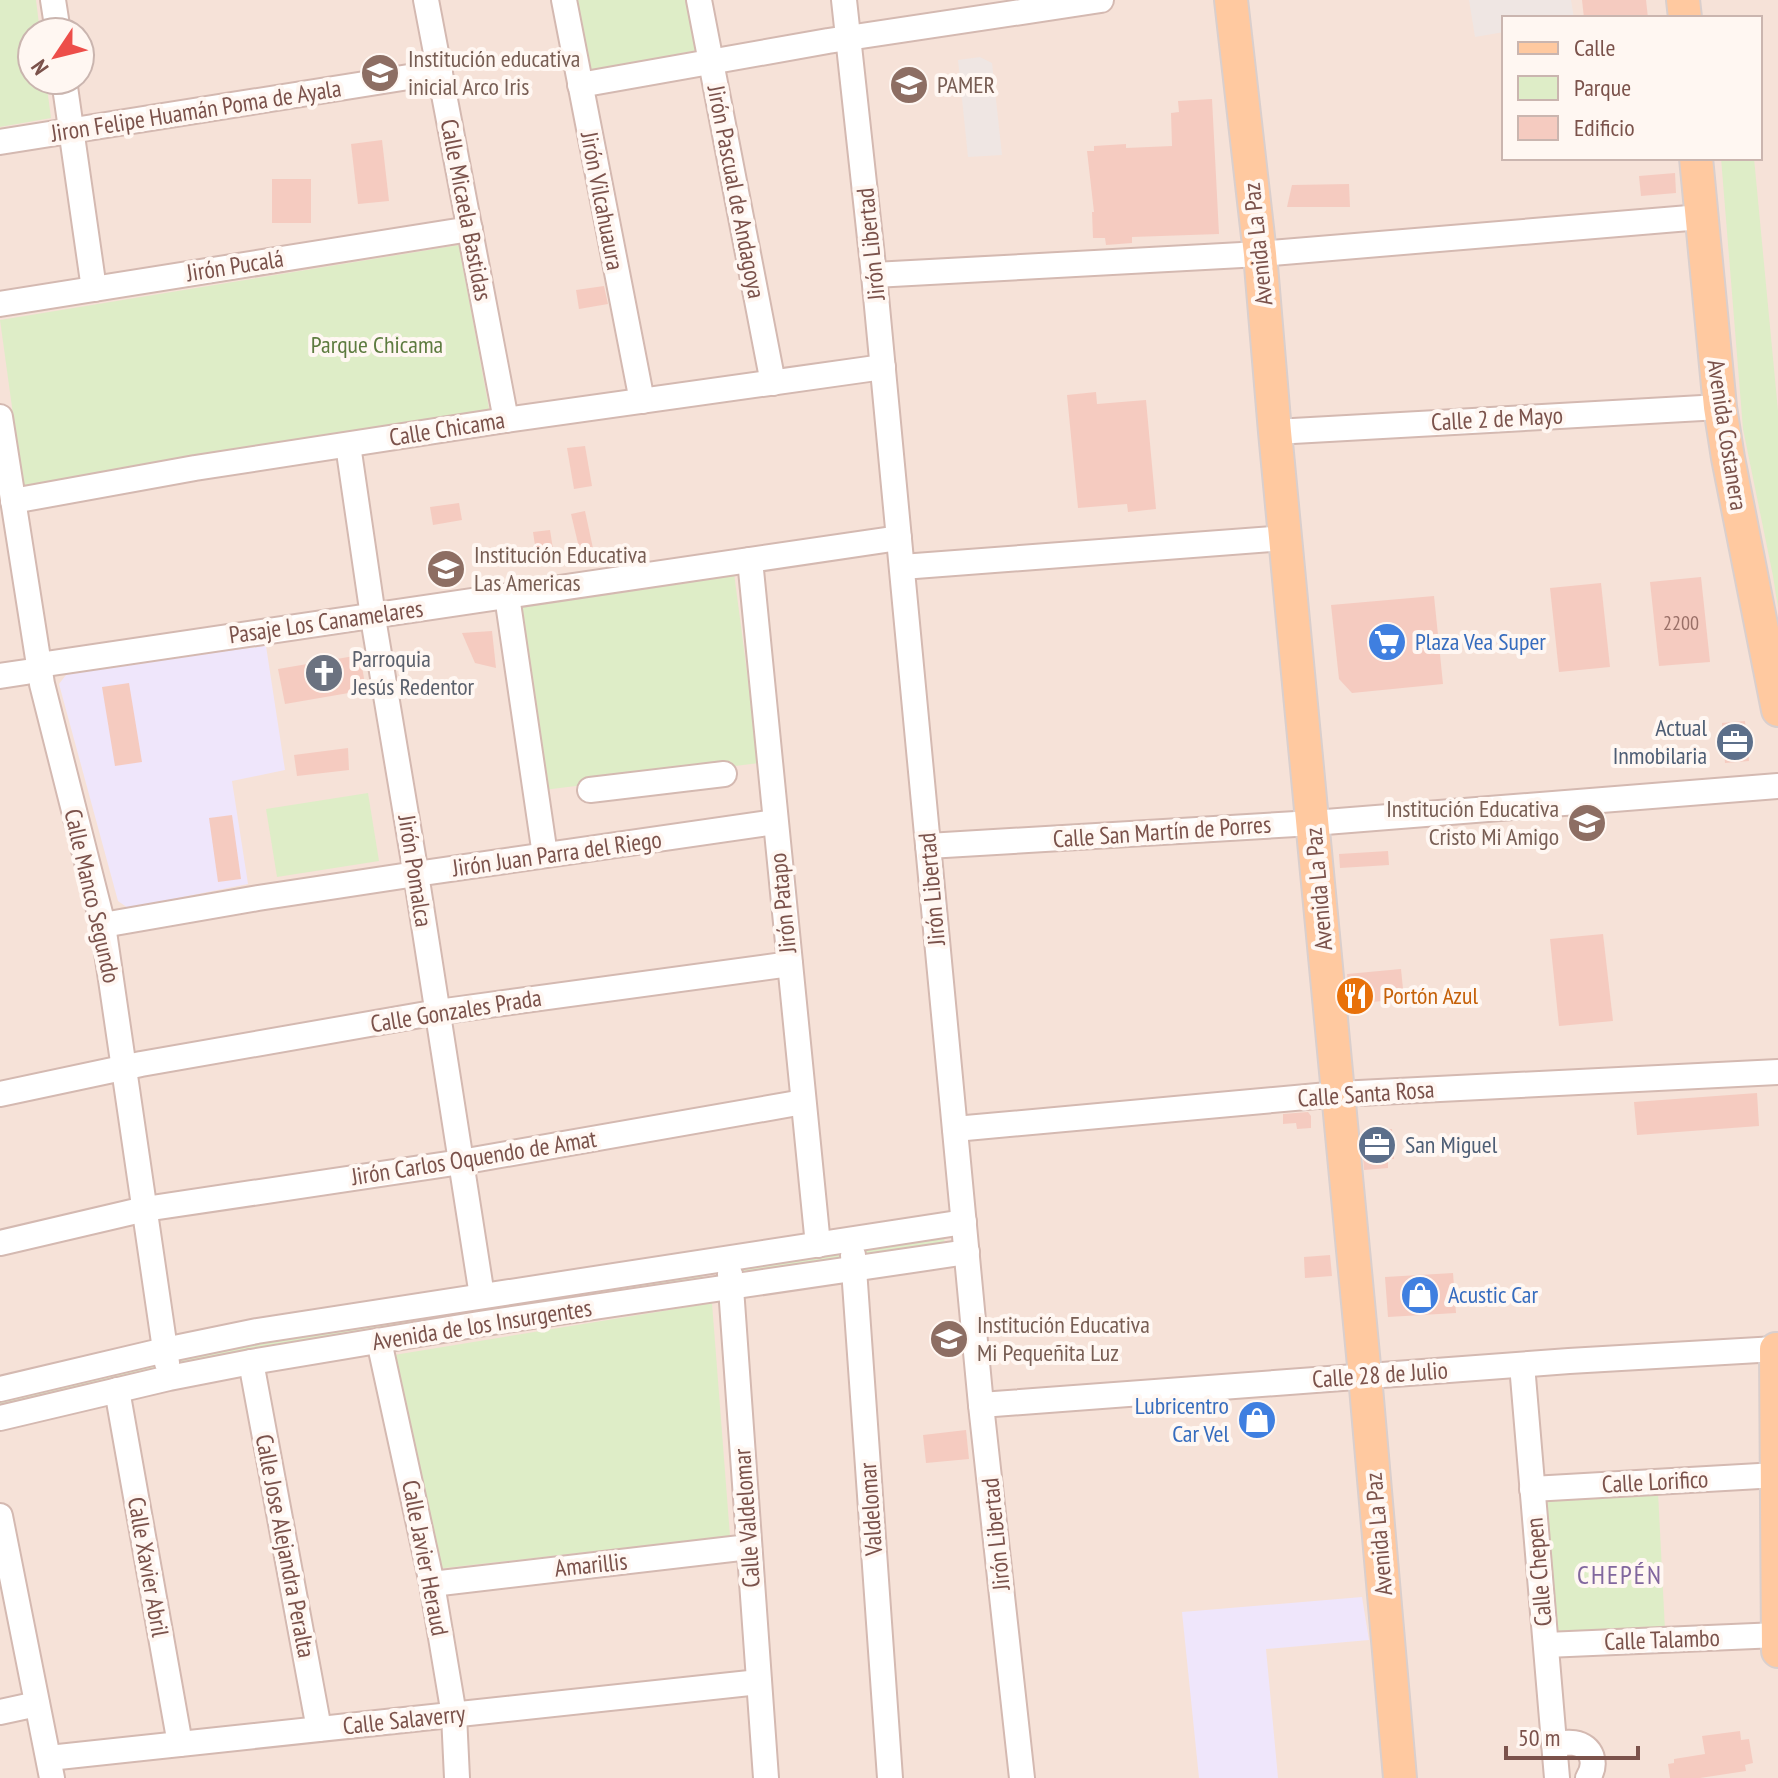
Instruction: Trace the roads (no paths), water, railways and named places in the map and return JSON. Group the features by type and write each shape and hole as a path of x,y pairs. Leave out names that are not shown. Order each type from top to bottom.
{"main road":[{"name":"Avenida La Paz","path":"1231,0 1260,254 1400,1778"},
{"name":"Avenida Costanera","path":"1696,160 1720,407 1778,710"},
{"path":"1777,1349 1778,1651"}],"street":[{"name":"Calle Micaela Bastidas","path":"426,0 506,420"},
{"name":"Jirón Vilcahuaura","path":"564,0 642,401"},
{"name":"Jirón Pascual de Andagoya","path":"699,0 773,383"},
{"name":"Jirón Libertad","path":"844,0 883,367 981,1405 1022,1778"},
{"path":"580,85 828,41 1101,0"},
{"name":"Jiron Felipe Huamán Poma de Ayala","path":"0,142 440,72"},
{"path":"66,96 94,289"},
{"path":"874,275 1260,254 1701,217"},
{"name":"Jirón Pucalá","path":"0,304 470,229"},
{"name":"Calle Chicama","path":"13,501 195,468 506,420 883,367"},
{"name":"Calle 2 de Mayo","path":"1275,432 1720,407"},
{"name":"Calle Manco Segundo","path":"0,417 33,668 42,684 103,925 169,1378"},
{"name":"Jirón Pomalca","path":"348,445 482,1296"},
{"name":"Pasaje Los Canamelares","path":"0,676 33,668 899,538"},
{"path":"902,567 1286,538"},
{"name":"Jirón Patapo","path":"750,560 818,1245"},
{"path":"507,596 545,855"},
{"path":"590,790 724,774"},
{"name":"Calle San Martín de Porres","path":"928,846 1313,823 1778,786"},
{"name":"Jirón Juan Parra del Riego","path":"103,925 416,874 775,822"},
{"name":"Calle Gonzales Prada","path":"0,1094 125,1067 438,1012 790,964"},
{"name":"Calle Santa Rosa","path":"955,1129 1339,1094 1778,1072"},
{"name":"Jirón Carlos Oquendo de Amat","path":"0,1243 145,1209 461,1162 803,1102"},
{"name":"Avenida de los Insurgentes","path":"0,1389 257,1331 964,1222"},
{"name":"Valdelomar","path":"852,1240 890,1778"},
{"name":"Avenida de los Insurgentes","path":"0,1418 251,1362 967,1252"},
{"name":"Calle Valdelomar","path":"729,1258 766,1778"},
{"name":"Calle Javier Heraud","path":"379,1341 432,1584 454,1715 457,1778"},
{"name":"Calle 28 de Julio","path":"981,1405 1777,1349"},
{"name":"Calle Jose Alejandra Peralta","path":"251,1362 319,1729"},
{"name":"Calle Chepen","path":"1522,1365 1557,1778"},
{"name":"Calle Xavier Abril","path":"117,1390 180,1744"},
{"name":"Calle Lorifico","path":"1532,1489 1777,1475"},
{"path":"0,1516 5,1566 50,1768"},
{"name":"Amarillis","path":"432,1584 749,1547"},
{"name":"Calle Talambo","path":"1546,1645 1778,1635"},
{"name":"Calle Salaverry","path":"50,1768 180,1744 759,1682"},
{"path":"0,1712 37,1704"},
{"path":"1554,1744 1578,1744 1589,1751 1593,1765 1588,1778"}],"place":[{"name":"Institución educativa inicial Arco Iris","path":"380,73"},
{"name":"PAMER","path":"909,85"},
{"name":"Institución Educativa Las Americas","path":"446,569"},
{"name":"Plaza Vea Super","path":"1387,642"},
{"name":"Parroquia Jesús Redentor","path":"324,673"},
{"name":"Actual Inmobilaria","path":"1735,742"},
{"name":"Institución Educativa Cristo Mi Amigo","path":"1587,823"},
{"name":"Portón Azul","path":"1355,996"},
{"name":"San Miguel","path":"1377,1145"},
{"name":"Acustic Car","path":"1420,1295"},
{"name":"Institución Educativa Mi Pequeñita Luz","path":"949,1339"},
{"name":"Lubricentro Car Vel","path":"1257,1420"}],"district":[{"name":"CHEPÉN","path":"1620,1575"}],"park label":[{"name":"Parque Chicama","path":"377,345"}]}
